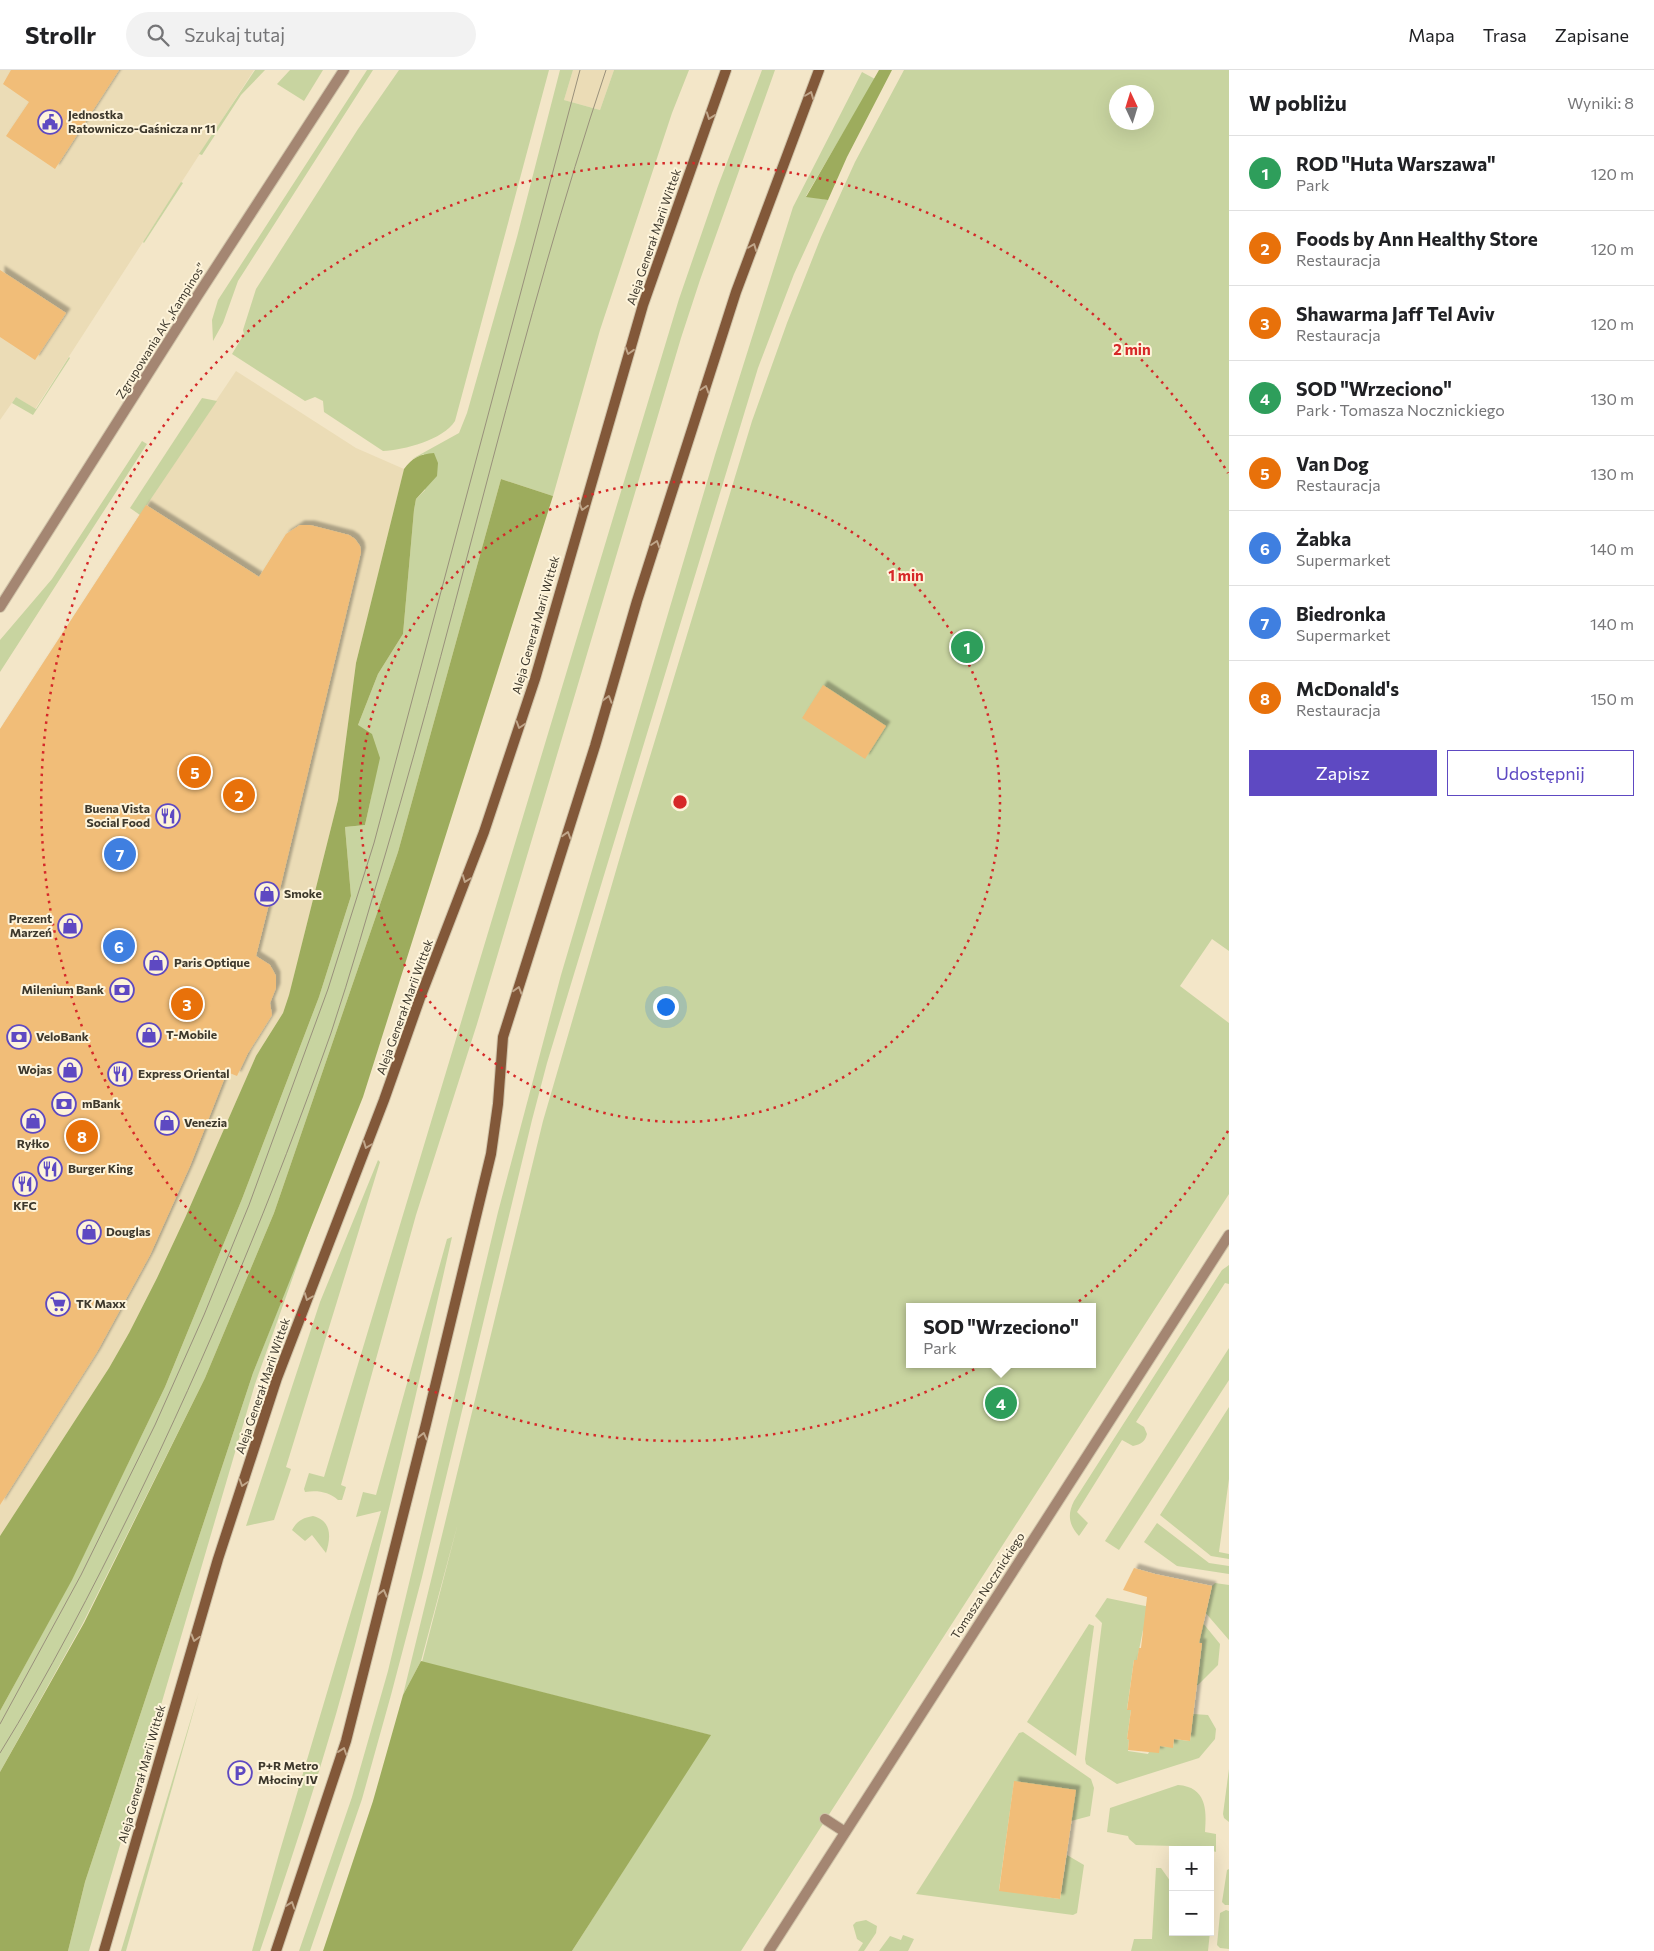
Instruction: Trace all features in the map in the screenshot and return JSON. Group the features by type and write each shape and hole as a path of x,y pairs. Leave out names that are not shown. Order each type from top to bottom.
{"main road":[{"name":"Aleja Generał Marii Wittek","path":"104,1951 215,1569 274,1387 484,832 535,679 643,305 726,70"},
{"path":"276,1951 346,1741 426,1424 490,1154 498,1104 503,1037 595,746 640,592 736,292 819,70"}],"street":[{"name":"Zgrupowania AK „Kampinos”","path":"0,607 191,306 344,70"},
{"name":"Tomasza Nocznickiego","path":"769,1951 1229,1235"},
{"path":"826,1819 845,1832"}],"shaded area":[{"path":"0,70 254,70 35,409 16,397 0,420"},
{"path":"573,70 614,70 600,110 564,100"},
{"path":"236,371 356,448 404,469 356,663 338,800 283,1013 256,1056 185,1218 129,1333 109,1368 0,1536 0,729"}],"green space":[{"path":"255,70 265,70 241,95 202,155 199,154"},
{"path":"290,70 323,70 304,101 277,84"},
{"path":"367,70 373,70 238,281 223,323 213,341 212,320 218,300"},
{"path":"399,70 549,70 455,421 442,434 432,439 401,449 383,451 324,412 323,401 315,397 305,401 232,354 244,334 243,330 256,289 358,129"},
{"path":"560,70 573,70 564,100 600,110 614,70 689,70 672,113 600,330 553,496 501,479 398,852 274,1213 205,1378 83,1623 0,1772 0,1711 72,1579 165,1387 242,1199 319,997 351,896 345,827 365,825 372,793 358,725 378,674 403,634 414,510 416,499 425,490 424,454 412,459 459,433 467,413 517,237"},
{"path":"762,70 775,70 681,338 477,1024 416,1215 341,1485 346,1487 342,1500 338,1500 323,1492 305,1492 304,1489 309,1473 324,1477 679,299 718,186"},
{"path":"879,70 892,70 847,157 828,200 806,197"},
{"path":"904,70 1229,70 1229,951 1212,939 1180,986 1229,1023 1229,1194 741,1951 572,1951 710,1735 422,1662 458,1523 421,1661 403,1695 543,1121 631,819 752,421 787,323 821,237 855,162"},
{"path":"862,72 875,79 806,196 828,200 794,274 758,368 547,1063 422,1577 362,1799 310,1951 299,1951 352,1797 388,1671 498,1212 561,975 715,455 793,207"},
{"path":"181,182 183,183 144,243 143,242"},
{"path":"69,357 33,415 12,403 16,397 36,409"},
{"path":"202,398 217,401 140,515 130,508"},
{"path":"142,441 147,444 0,672 0,640 52,579"},
{"path":"434,453 438,463 437,476 416,499 414,510 403,634 378,674 358,725 372,734 380,758 365,825 345,827 351,896 319,997 242,1199 165,1387 72,1580 0,1711 0,1536 109,1368 129,1333 185,1218 256,1056 283,1013 338,800 356,663 404,469 417,457"},
{"path":"501,479 553,496 363,1097 253,1373 85,1882 68,1951 0,1951 0,1772 84,1623 205,1378 274,1213 398,852"},
{"path":"378,1160 380,1162 286,1467 291,1469 274,1520 246,1526 320,1302"},
{"path":"315,1215 255,1384 89,1951 68,1951 85,1882 253,1373"},
{"path":"452,1237 393,1492 345,1684 286,1875 260,1951 252,1951 381,1511 356,1517 363,1492 376,1495 447,1239"},
{"path":"1229,1265 1229,1284 1225,1283 1136,1422 1144,1427 1147,1434 1144,1441 1133,1446 1122,1440 1077,1512 1088,1523 1079,1536 1070,1520 1070,1511 1074,1501 1222,1270"},
{"path":"1229,1348 1229,1380 1119,1550 1105,1541"},
{"path":"1229,1407 1229,1479 1219,1552 1229,1554 1229,1559 1211,1556 1160,1515"},
{"path":"313,1516 319,1518 327,1526 329,1541 326,1553 312,1535 305,1541 292,1530 300,1520"},
{"path":"1157,1523 1209,1563 1229,1566 1229,1574 1177,1566 1144,1542"},
{"path":"1215,1583 1229,1585 1229,1640 1204,1611 1207,1609 1212,1586"},
{"path":"1107,1598 1198,1617 1220,1644 1218,1665 1198,1685 1195,1685 1198,1677 1202,1643 1143,1630 1137,1660 1134,1660 1127,1709 1131,1710 1127,1739 1129,1740 1128,1751 1148,1754 1160,1746 1173,1747 1174,1739 1190,1741 1193,1714 1208,1715 1216,1729 1215,1739 1199,1758 1117,1784 1086,1764 1085,1759 1102,1623 1095,1616"},
{"path":"1089,1624 1094,1626 1076,1756 1027,1722"},
{"path":"421,1661 711,1735 572,1951 323,1951 373,1801 403,1695"},
{"path":"199,1692 126,1951 121,1951"},
{"path":"1023,1732 1091,1779 1094,1788 1090,1816 1071,1821 1014,1782 999,1890 1060,1899 1067,1855 1084,1865 1077,1913 1073,1915 916,1894 1019,1733"},
{"path":"1229,1769 1229,1822 1224,1818 1223,1814"},
{"path":"1178,1785 1187,1787 1194,1790 1203,1801 1206,1815 1205,1832 1216,1834 1216,1852 1214,1851 1214,1846 1136,1845 1128,1836 1107,1832 1110,1808"},
{"path":"1156,1868 1161,1868 1169,1879 1169,1936 1210,1936 1208,1951 1131,1951 1134,1939 1152,1939"},
{"path":"1229,1869 1229,1905 1225,1905 1222,1902 1227,1870"},
{"path":"1226,1910 1229,1911 1229,1949 1220,1948 1217,1945 1220,1913"},
{"path":"866,1920 877,1926 876,1933 864,1951 858,1951 863,1943 857,1939 853,1925 856,1922"},
{"path":"903,1935 914,1939 908,1951 879,1951 890,1936 901,1940"}],"building":[{"name":"Jednostka Ratowniczo-Gaśnicza nr 11","path":"11,70 119,70 55,169 6,136 29,102 3,84"},
{"path":"0,270 66,313 35,360 0,337"},
{"path":"146,505 259,577 286,534 300,525 310,525 349,535 360,546 361,552 279,893 271,896 256,956 270,965 276,976 276,988 270,1003 272,1015 248,1053 237,1076 227,1072 190,1166 150,1255 97,1352 0,1505 0,729"},
{"path":"823,685 886,726 865,759 802,718"},
{"path":"1134,1568 1212,1586 1199,1643 1202,1643 1190,1741 1174,1739 1173,1748 1160,1746 1159,1753 1128,1750 1129,1740 1127,1739 1131,1710 1127,1710 1134,1660 1137,1660 1139,1648 1141,1648 1147,1597 1123,1590"},
{"path":"1014,1781 1076,1790 1060,1899 999,1891"}],"tram line":[{"path":"0,1724 81,1575 155,1425 204,1315 249,1205 328,989 374,843 580,70"},
{"path":"0,1753 36,1693 86,1600 188,1391 239,1273 287,1153 331,1033 346,988 414,754 546,264 606,70"}],"place":[{"name":"Jednostka Ratowniczo-Gaśnicza nr 11","path":"50,122"},
{"name":"ROD \"Huta Warszawa\"","path":"967,647"},
{"name":"Van Dog","path":"195,772"},
{"name":"Foods by Ann Healthy Store","path":"239,795"},
{"name":"Buena Vista Social Food","path":"168,816"},
{"name":"Biedronka","path":"120,854"},
{"name":"Smoke","path":"267,894"},
{"name":"Prezent Marzeń","path":"70,926"},
{"name":"Żabka","path":"119,946"},
{"name":"Paris Optique","path":"156,963"},
{"name":"Milenium Bank","path":"122,990"},
{"name":"Shawarma Jaff Tel Aviv","path":"187,1004"},
{"name":"T-Mobile","path":"149,1035"},
{"name":"VeloBank","path":"19,1037"},
{"name":"Wojas","path":"70,1070"},
{"name":"Express Oriental","path":"120,1074"},
{"name":"mBank","path":"64,1104"},
{"name":"Ryłko","path":"33,1121"},
{"name":"Venezia","path":"167,1123"},
{"name":"McDonald's","path":"82,1136"},
{"name":"Burger King","path":"50,1169"},
{"name":"KFC","path":"25,1184"},
{"name":"Douglas","path":"89,1232"},
{"name":"TK Maxx","path":"58,1304"},
{"name":"SOD \"Wrzeciono\"","path":"1001,1403"},
{"name":"P+R Metro Młociny IV","path":"240,1773"}]}
